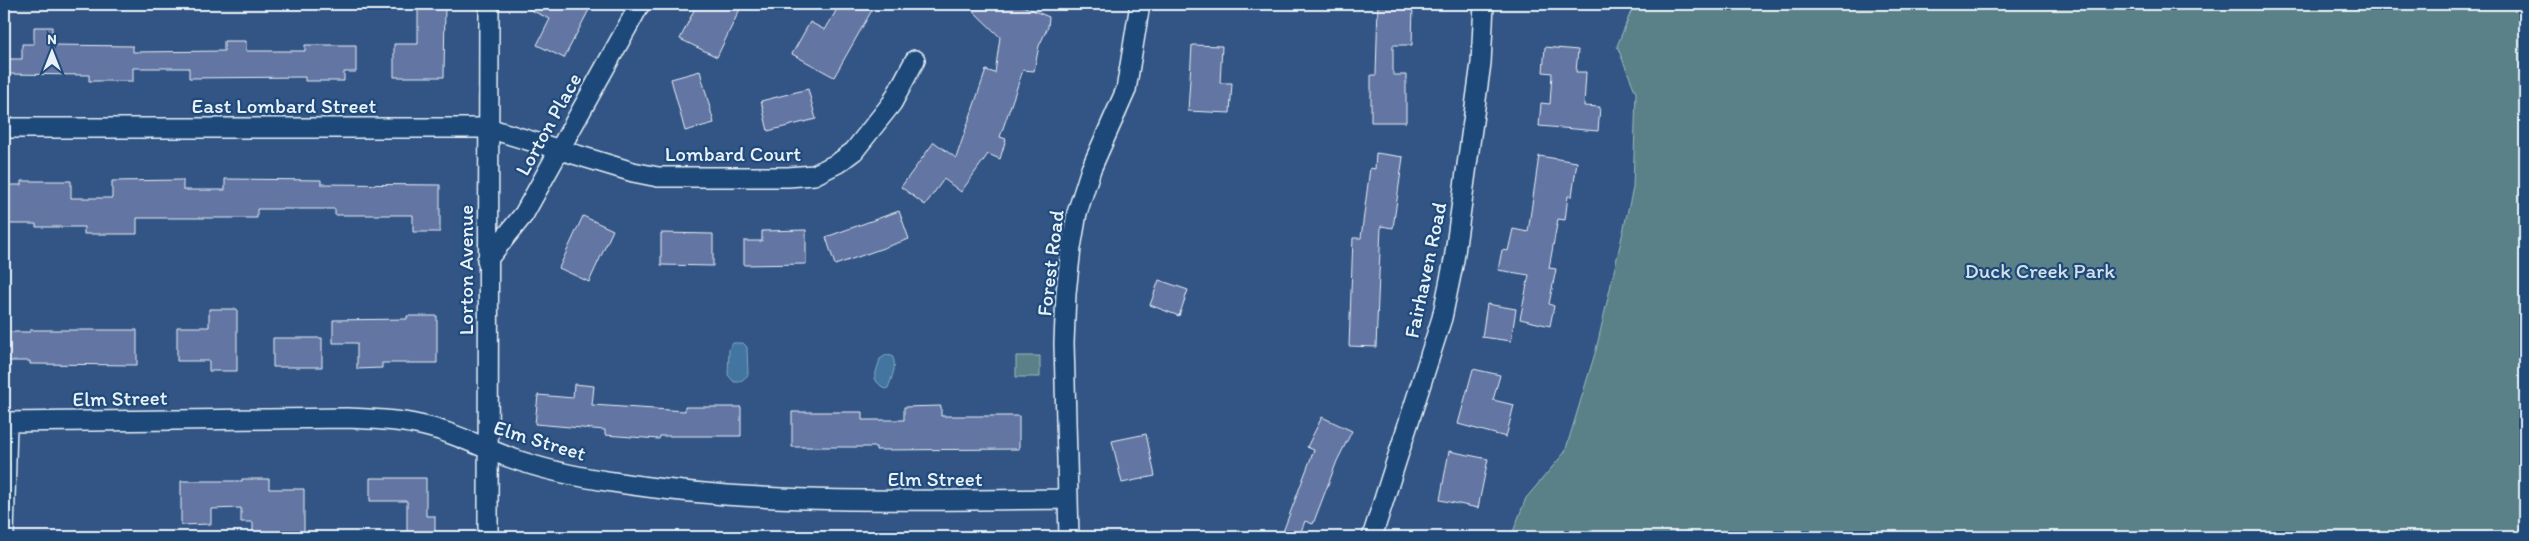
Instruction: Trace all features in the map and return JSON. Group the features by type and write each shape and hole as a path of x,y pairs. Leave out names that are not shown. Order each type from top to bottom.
{"street":[{"name":"Lorton Avenue","path":"488,4 488,537"},
{"name":"Lorton Place","path":"487,260 524,214 640,4"},
{"name":"Forest Road","path":"1069,537 1066,499 1064,343 1066,292 1071,248 1077,214 1091,169 1126,90 1140,4"},
{"name":"Fairhaven Road","path":"1372,537 1442,318 1454,260 1482,64 1484,4"},
{"name":"Lombard Court","path":"560,149 633,172 658,176 788,177 814,175 838,163 854,150 892,103 915,60"},
{"name":"East Lombard Street","path":"4,128 488,128 560,149"},
{"name":"Elm Street","path":"6,422 381,419 415,424 451,433 549,470 579,477 720,495 836,501 1066,499"},
{"path":"4,537 6,422"}],"green space":[{"name":"Duck Creek Park","path":"1634,4 2525,4 2525,537 1511,537 1526,498 1565,452 1596,350 1633,188 1636,93 1617,46"},
{"path":"1016,356 1040,356 1040,377 1016,377"}],"water":[{"path":"733,343 743,343 747,347 748,375 740,382 734,382 728,375 729,349"},
{"path":"886,355 892,356 894,359 894,368 888,388 884,389 874,379 880,359"}],"building":[{"path":"418,4 445,4 444,77 394,77 394,44 418,44"},
{"path":"518,4 592,4 564,58 537,45 550,19"},
{"path":"697,4 729,4 740,9 717,57 680,39"},
{"path":"840,4 861,4 872,10 834,77 792,54 810,22 825,30"},
{"path":"966,4 1018,4 1049,17 1048,27 1039,46 1034,71 1023,70 1000,137 1006,139 1000,159 988,154 961,192 944,179 925,205 901,187 934,142 956,158 986,70 995,73 1000,37"},
{"path":"1378,4 1413,4 1412,45 1393,45 1393,75 1406,75 1406,122 1371,122 1371,75 1376,75"},
{"path":"34,27 52,27 52,45 133,46 133,52 224,51 224,41 246,41 246,51 305,51 305,45 356,45 356,72 344,72 344,81 305,81 305,77 189,78 189,68 133,68 133,81 89,81 89,75 4,74 4,59 22,59 22,44 34,44"},
{"path":"1192,45 1222,46 1220,83 1232,83 1230,113 1188,111"},
{"path":"1545,47 1578,50 1576,72 1586,72 1584,106 1600,107 1598,131 1539,126 1541,103 1550,104 1552,73 1543,72"},
{"path":"700,71 714,123 685,131 671,79"},
{"path":"808,89 816,119 768,131 761,101"},
{"path":"1376,153 1403,157 1393,228 1381,226 1376,347 1349,346 1353,238 1361,238 1370,168 1375,169"},
{"path":"1539,156 1577,162 1572,196 1568,196 1565,220 1558,219 1549,268 1556,269 1549,304 1554,306 1550,326 1520,319 1529,275 1498,270 1502,250 1508,251 1513,229 1528,232"},
{"path":"225,179 321,180 321,184 440,185 440,232 413,232 413,215 335,215 335,209 257,209 257,218 137,218 137,234 84,234 84,227 36,227 36,224 4,224 4,185 21,185 21,181 71,181 71,198 112,198 112,181 183,180 183,190 225,190"},
{"path":"899,211 909,239 835,265 826,237"},
{"path":"583,216 613,230 589,282 559,268"},
{"path":"806,230 806,264 744,265 744,241 762,241 762,231"},
{"path":"661,233 713,234 713,266 661,265"},
{"path":"1159,280 1188,290 1179,316 1150,305"},
{"path":"1487,304 1516,309 1511,341 1482,337"},
{"path":"209,309 237,309 237,371 209,371 209,361 177,361 177,327 209,327"},
{"path":"407,316 437,316 437,363 382,363 382,368 357,369 357,343 333,343 333,320 407,319"},
{"path":"30,330 137,330 137,365 30,364 30,361 4,361 4,332 30,332"},
{"path":"273,338 322,338 322,367 273,367"},
{"path":"1473,369 1500,375 1493,400 1514,405 1506,437 1458,424"},
{"path":"574,384 594,386 592,405 685,411 685,407 741,407 741,436 660,436 659,439 605,435 605,430 535,424 538,395 573,398"},
{"path":"941,406 941,416 1019,416 1019,449 876,450 876,447 792,447 792,412 862,412 862,420 904,420 904,407"},
{"path":"1322,417 1352,431 1337,461 1313,524 1305,521 1299,537 1281,537 1314,450 1307,447"},
{"path":"1146,434 1155,476 1122,483 1112,441"},
{"path":"1449,451 1488,459 1478,508 1440,500"},
{"path":"370,478 426,478 426,516 435,516 435,537 407,537 407,501 370,501"},
{"path":"242,479 269,479 269,489 304,489 304,535 253,533 253,522 241,522 241,508 211,509 211,524 181,525 181,481 242,481"}]}
